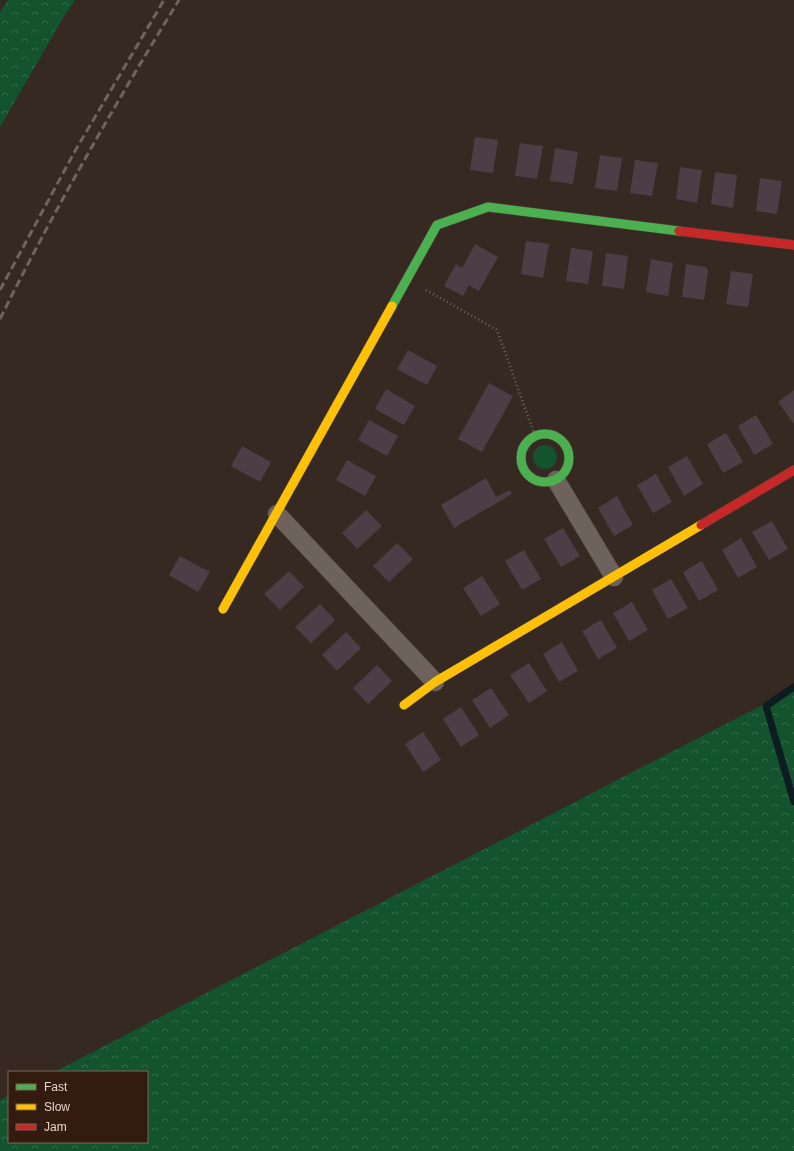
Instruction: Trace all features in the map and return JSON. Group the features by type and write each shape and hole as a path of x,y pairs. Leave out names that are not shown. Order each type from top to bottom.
{"street":[{"path":"223,609 437,225 488,207 794,245"},
{"path":"543,434 552,434 565,444 569,451 570,460 567,468 556,480 547,482 539,481 526,472 522,464 521,456 523,447 528,440 543,434"},
{"path":"404,705 435,682 794,470"},
{"path":"556,480 614,577"},
{"path":"277,514 435,682"}],"path":[{"path":"407,279 497,330 535,436"}],"green space":[{"path":"8,0 75,0 0,127 0,12"},
{"path":"545,445 554,448 557,457 554,466 545,469 536,466 533,457 536,448"},
{"path":"794,684 794,1151 0,1151 0,1100 8,1096 8,1143 148,1143 148,1071 56,1071 771,701"}],"building":[{"path":"475,137 498,140 493,173 470,170"},
{"path":"520,143 543,146 537,179 515,176"},
{"path":"555,148 578,152 573,184 550,181"},
{"path":"600,155 622,158 617,191 595,188"},
{"path":"635,160 658,163 652,196 630,193"},
{"path":"680,167 702,170 697,203 676,199"},
{"path":"715,172 737,175 733,208 711,204"},
{"path":"760,178 782,181 777,214 756,211"},
{"path":"526,241 549,244 543,278 521,274"},
{"path":"475,244 498,257 479,291 469,285 463,296 444,286 456,264 462,268"},
{"path":"571,248 593,251 588,284 566,281"},
{"path":"606,253 628,256 624,289 602,286"},
{"path":"651,259 673,263 668,296 646,292"},
{"path":"686,264 706,267 708,271 704,300 682,297"},
{"path":"731,271 753,274 748,307 726,304"},
{"path":"408,350 437,366 427,385 397,369"},
{"path":"489,383 513,396 482,452 458,439"},
{"path":"386,389 415,406 404,425 375,409"},
{"path":"794,390 794,424 778,402"},
{"path":"756,415 773,444 754,455 738,426"},
{"path":"369,420 398,436 387,456 358,440"},
{"path":"726,433 743,462 723,473 707,444"},
{"path":"242,446 271,462 260,482 231,466"},
{"path":"687,456 703,484 684,496 668,467"},
{"path":"347,460 376,476 365,496 336,480"},
{"path":"656,474 672,502 653,513 637,485"},
{"path":"486,478 496,497 510,490 512,494 454,528 441,505"},
{"path":"617,496 633,525 614,536 598,508"},
{"path":"366,510 382,526 357,549 342,533"},
{"path":"772,521 788,549 769,560 752,532"},
{"path":"563,528 580,556 561,567 544,539"},
{"path":"741,538 757,567 738,578 722,550"},
{"path":"397,543 413,559 389,582 373,566"},
{"path":"524,550 541,579 522,590 505,561"},
{"path":"180,556 210,572 198,592 169,575"},
{"path":"702,561 718,590 699,601 683,572"},
{"path":"289,571 304,587 280,610 264,594"},
{"path":"482,576 500,604 481,616 463,588"},
{"path":"671,579 688,608 668,619 652,590"},
{"path":"632,602 648,630 629,641 613,613"},
{"path":"320,604 335,620 311,643 295,627"},
{"path":"601,620 617,648 598,659 582,631"},
{"path":"346,632 361,648 337,671 322,655"},
{"path":"562,642 578,671 559,682 543,654"},
{"path":"529,663 547,691 529,703 510,675"},
{"path":"377,665 392,681 368,704 353,688"},
{"path":"491,688 509,715 490,728 472,700"},
{"path":"461,707 479,735 461,747 443,719"},
{"path":"423,732 441,760 423,772 405,744"}],"waterway":[{"path":"794,687 766,706 794,802"}],"railway":[{"path":"0,290 75,151 164,0"},
{"path":"0,319 86,158 179,0"}],"traffic: fast":[{"path":"392,306 437,225 488,207 679,231"},
{"path":"540,434 550,434 562,441 569,453 569,458 569,463 562,475 550,482 540,482 532,478 525,471 521,463 521,453 525,445 532,438 540,434"}],"traffic: slow":[{"path":"223,609 392,306"},
{"path":"404,705 435,682 701,525"}],"traffic: jam":[{"path":"679,231 794,245"},
{"path":"701,525 794,470"}]}
